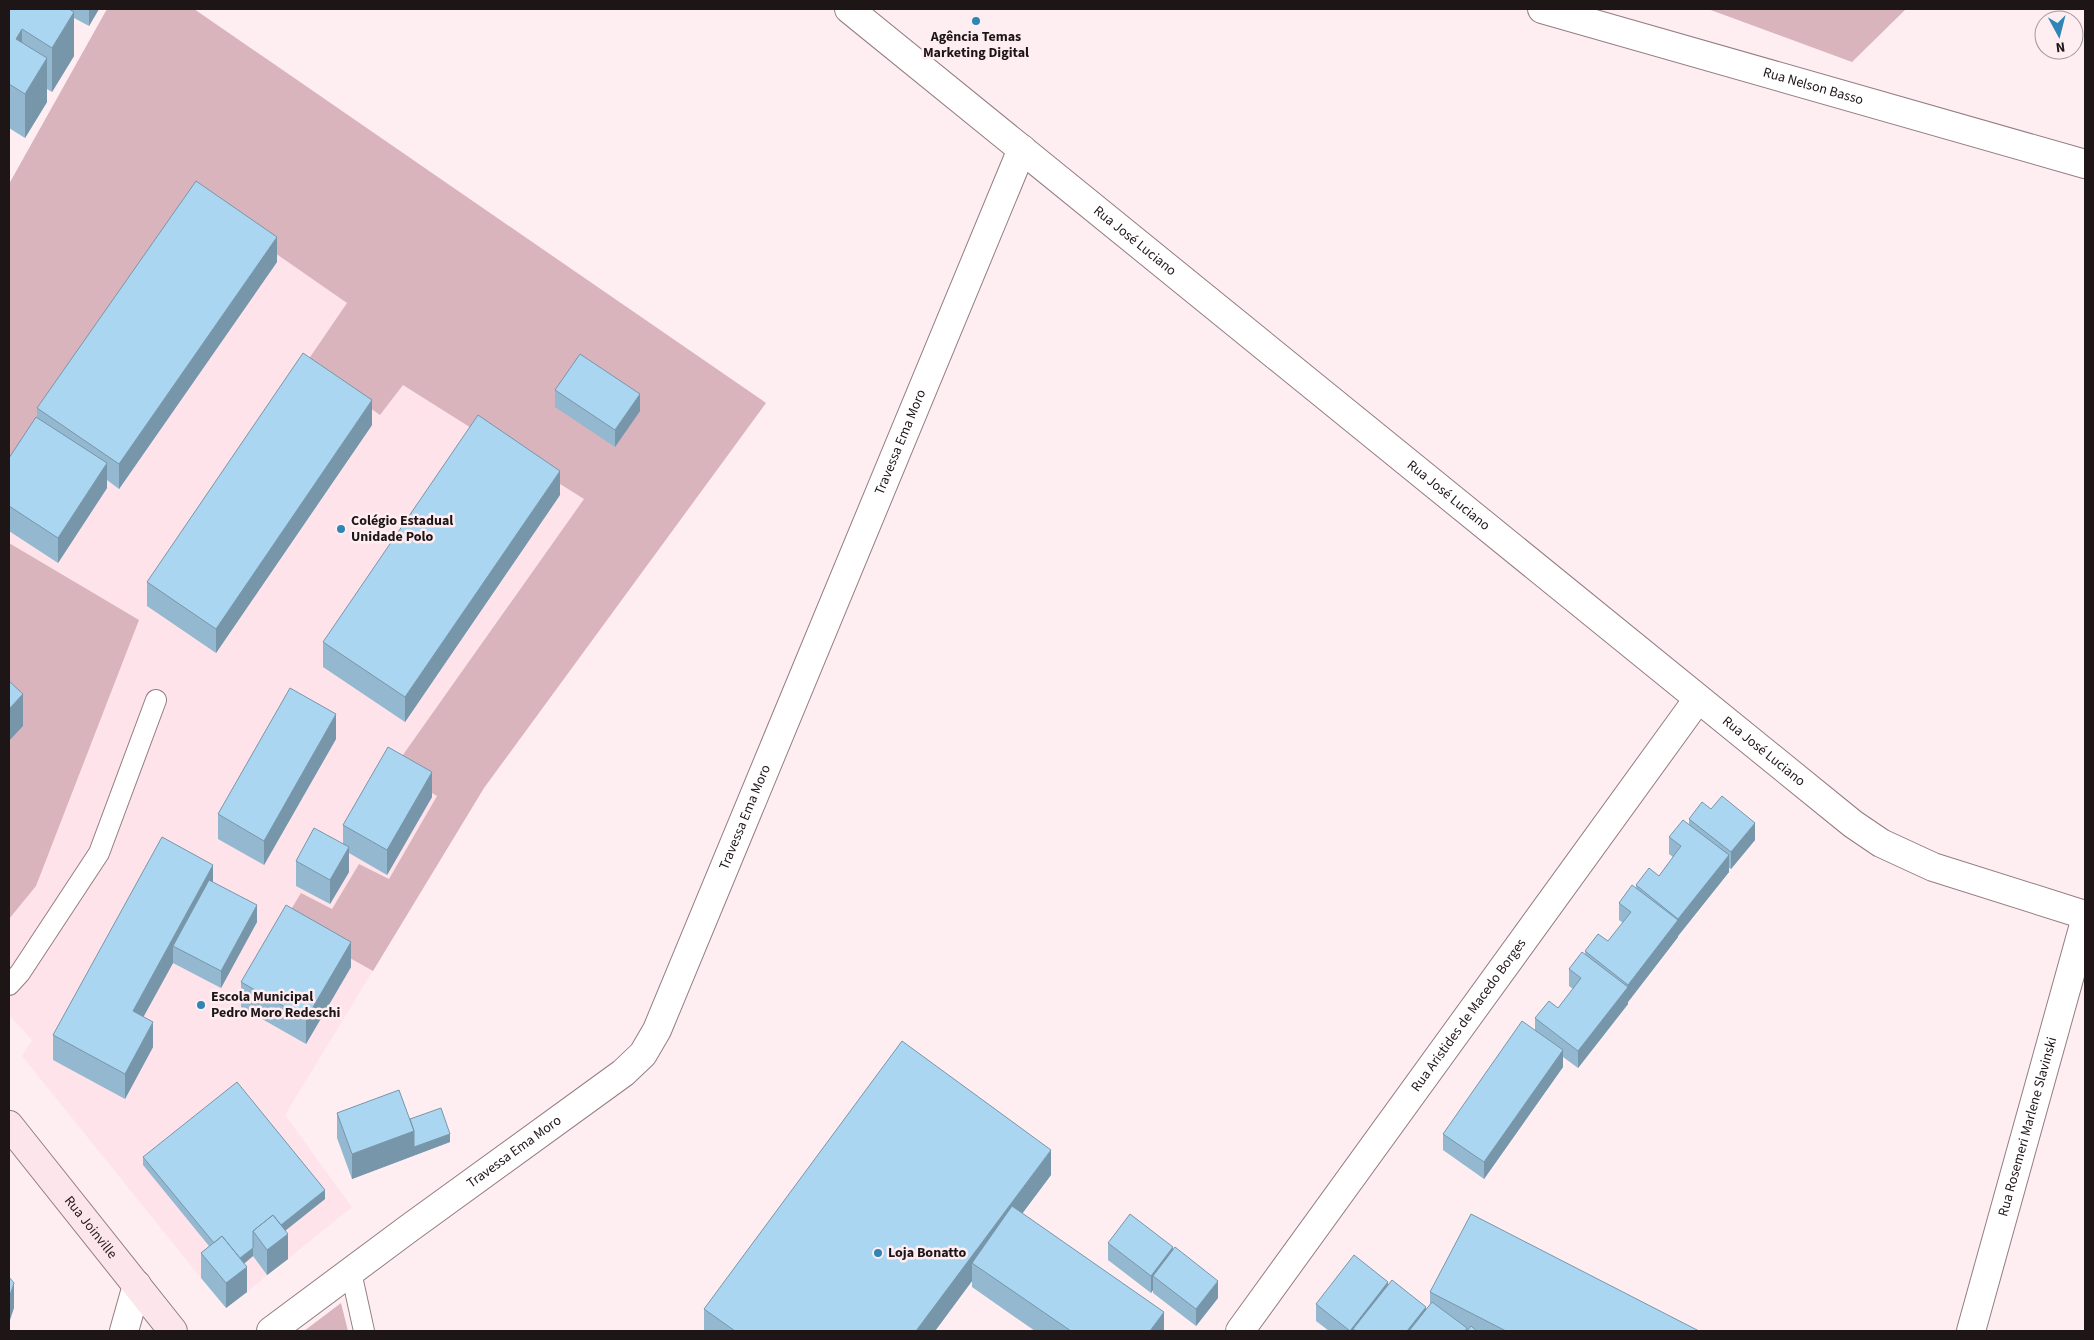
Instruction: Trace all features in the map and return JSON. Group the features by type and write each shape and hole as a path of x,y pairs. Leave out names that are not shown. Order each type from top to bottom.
{"main road":[{"name":"Rua Joinville","path":"9,1125 173,1331"}],"street":[{"name":"Rua José Luciano","path":"849,9 1853,824 1881,843 1933,866 2085,915"},
{"name":"Rua Nelson Basso","path":"1542,9 2085,164"},
{"name":"Travessa Ema Moro","path":"271,1331 623,1073 644,1054 660,1021 1022,149"},
{"name":"Rua Aristides de Macedo Borges","path":"1240,1331 1698,699"},
{"name":"Rua Rosemeri Marlene Slavinski","path":"1971,1331 2085,921"},
{"path":"124,1331 137,1286"}],"lane":[{"path":"9,985 20,973 99,853 156,700"},
{"path":"350,1272 364,1331"}],"shaded area":[{"name":"Colégio Estadual Unidade Polo","path":"107,9 194,9 766,403 484,788 285,1115 352,1207 247,1292 201,1278 22,1056 32,1040 9,1015 9,184"},
{"path":"107,9 194,9 766,403 484,788 373,971 284,921 301,893 332,909 359,864 389,879 437,796 393,769 584,499 403,385 380,415 306,363 347,303 193,196 9,463 9,184"},
{"path":"1708,9 1906,9 1852,62"},
{"path":"9,543 139,620 36,886 9,919"},
{"path":"341,1303 348,1331 304,1331"}],"building":[{"path":"9,9 69,9 74,12 52,48 22,29 16,39 47,58 25,94 9,84"},
{"path":"196,181 277,237 119,464 37,408"},
{"path":"303,353 372,400 216,629 147,582"},
{"path":"580,354 640,394 615,430 555,390"},
{"path":"478,415 560,471 405,697 323,642"},
{"path":"36,417 107,463 58,538 9,506 9,458"},
{"path":"9,681 23,694 9,709"},
{"path":"290,688 336,714 264,841 218,814"},
{"path":"388,747 432,772 387,850 343,825"},
{"path":"1722,796 1755,823 1731,852 1689,819 1702,802 1711,809"},
{"path":"1683,820 1729,855 1678,919 1636,885 1649,868 1659,876 1681,846 1669,837"},
{"path":"314,828 349,847 330,880 296,861"},
{"path":"162,837 213,865 133,1011 153,1022 125,1074 53,1035"},
{"path":"209,880 257,905 221,971 173,946"},
{"path":"1632,885 1678,920 1628,985 1585,951 1598,934 1608,941 1631,912 1619,903"},
{"path":"286,905 351,942 306,1019 241,982"},
{"path":"1582,952 1628,987 1578,1051 1535,1018 1549,1001 1558,1008 1581,978 1569,969"},
{"path":"1522,1021 1563,1050 1484,1162 1443,1134"},
{"name":"Loja Bonatto","path":"902,1041 1051,1150 916,1331 735,1331 704,1309"},
{"path":"237,1082 325,1190 281,1225 273,1215 253,1231 253,1248 240,1258 222,1236 214,1243 143,1157"},
{"path":"399,1090 414,1131 352,1154 337,1113"},
{"path":"441,1108 450,1134 414,1147 414,1131 410,1119"},
{"name":"Loja Bonatto","path":"1012,1206 1164,1312 1150,1331 1071,1331 972,1263"},
{"path":"1130,1214 1173,1247 1151,1276 1108,1243"},
{"path":"1471,1214 1699,1331 1506,1331 1430,1292"},
{"path":"273,1215 288,1234 267,1250 253,1231"},
{"path":"222,1236 247,1267 226,1283 201,1253"},
{"path":"1175,1247 1218,1281 1196,1309 1153,1276"},
{"path":"1354,1255 1388,1282 1350,1331 1316,1304"},
{"path":"9,1277 14,1283 9,1298"},
{"path":"1392,1280 1426,1307 1407,1331 1356,1331 1353,1329"},
{"path":"1432,1302 1467,1328 1465,1331 1409,1331"},
{"path":"1471,1326 1477,1331 1467,1331"}],"place":[{"name":"Agência Temas Marketing Digital","path":"976,21"},
{"name":"Colégio Estadual Unidade Polo","path":"341,529"},
{"name":"Escola Municipal Pedro Moro Redeschi","path":"201,1005"},
{"name":"Loja Bonatto","path":"878,1253"}]}
